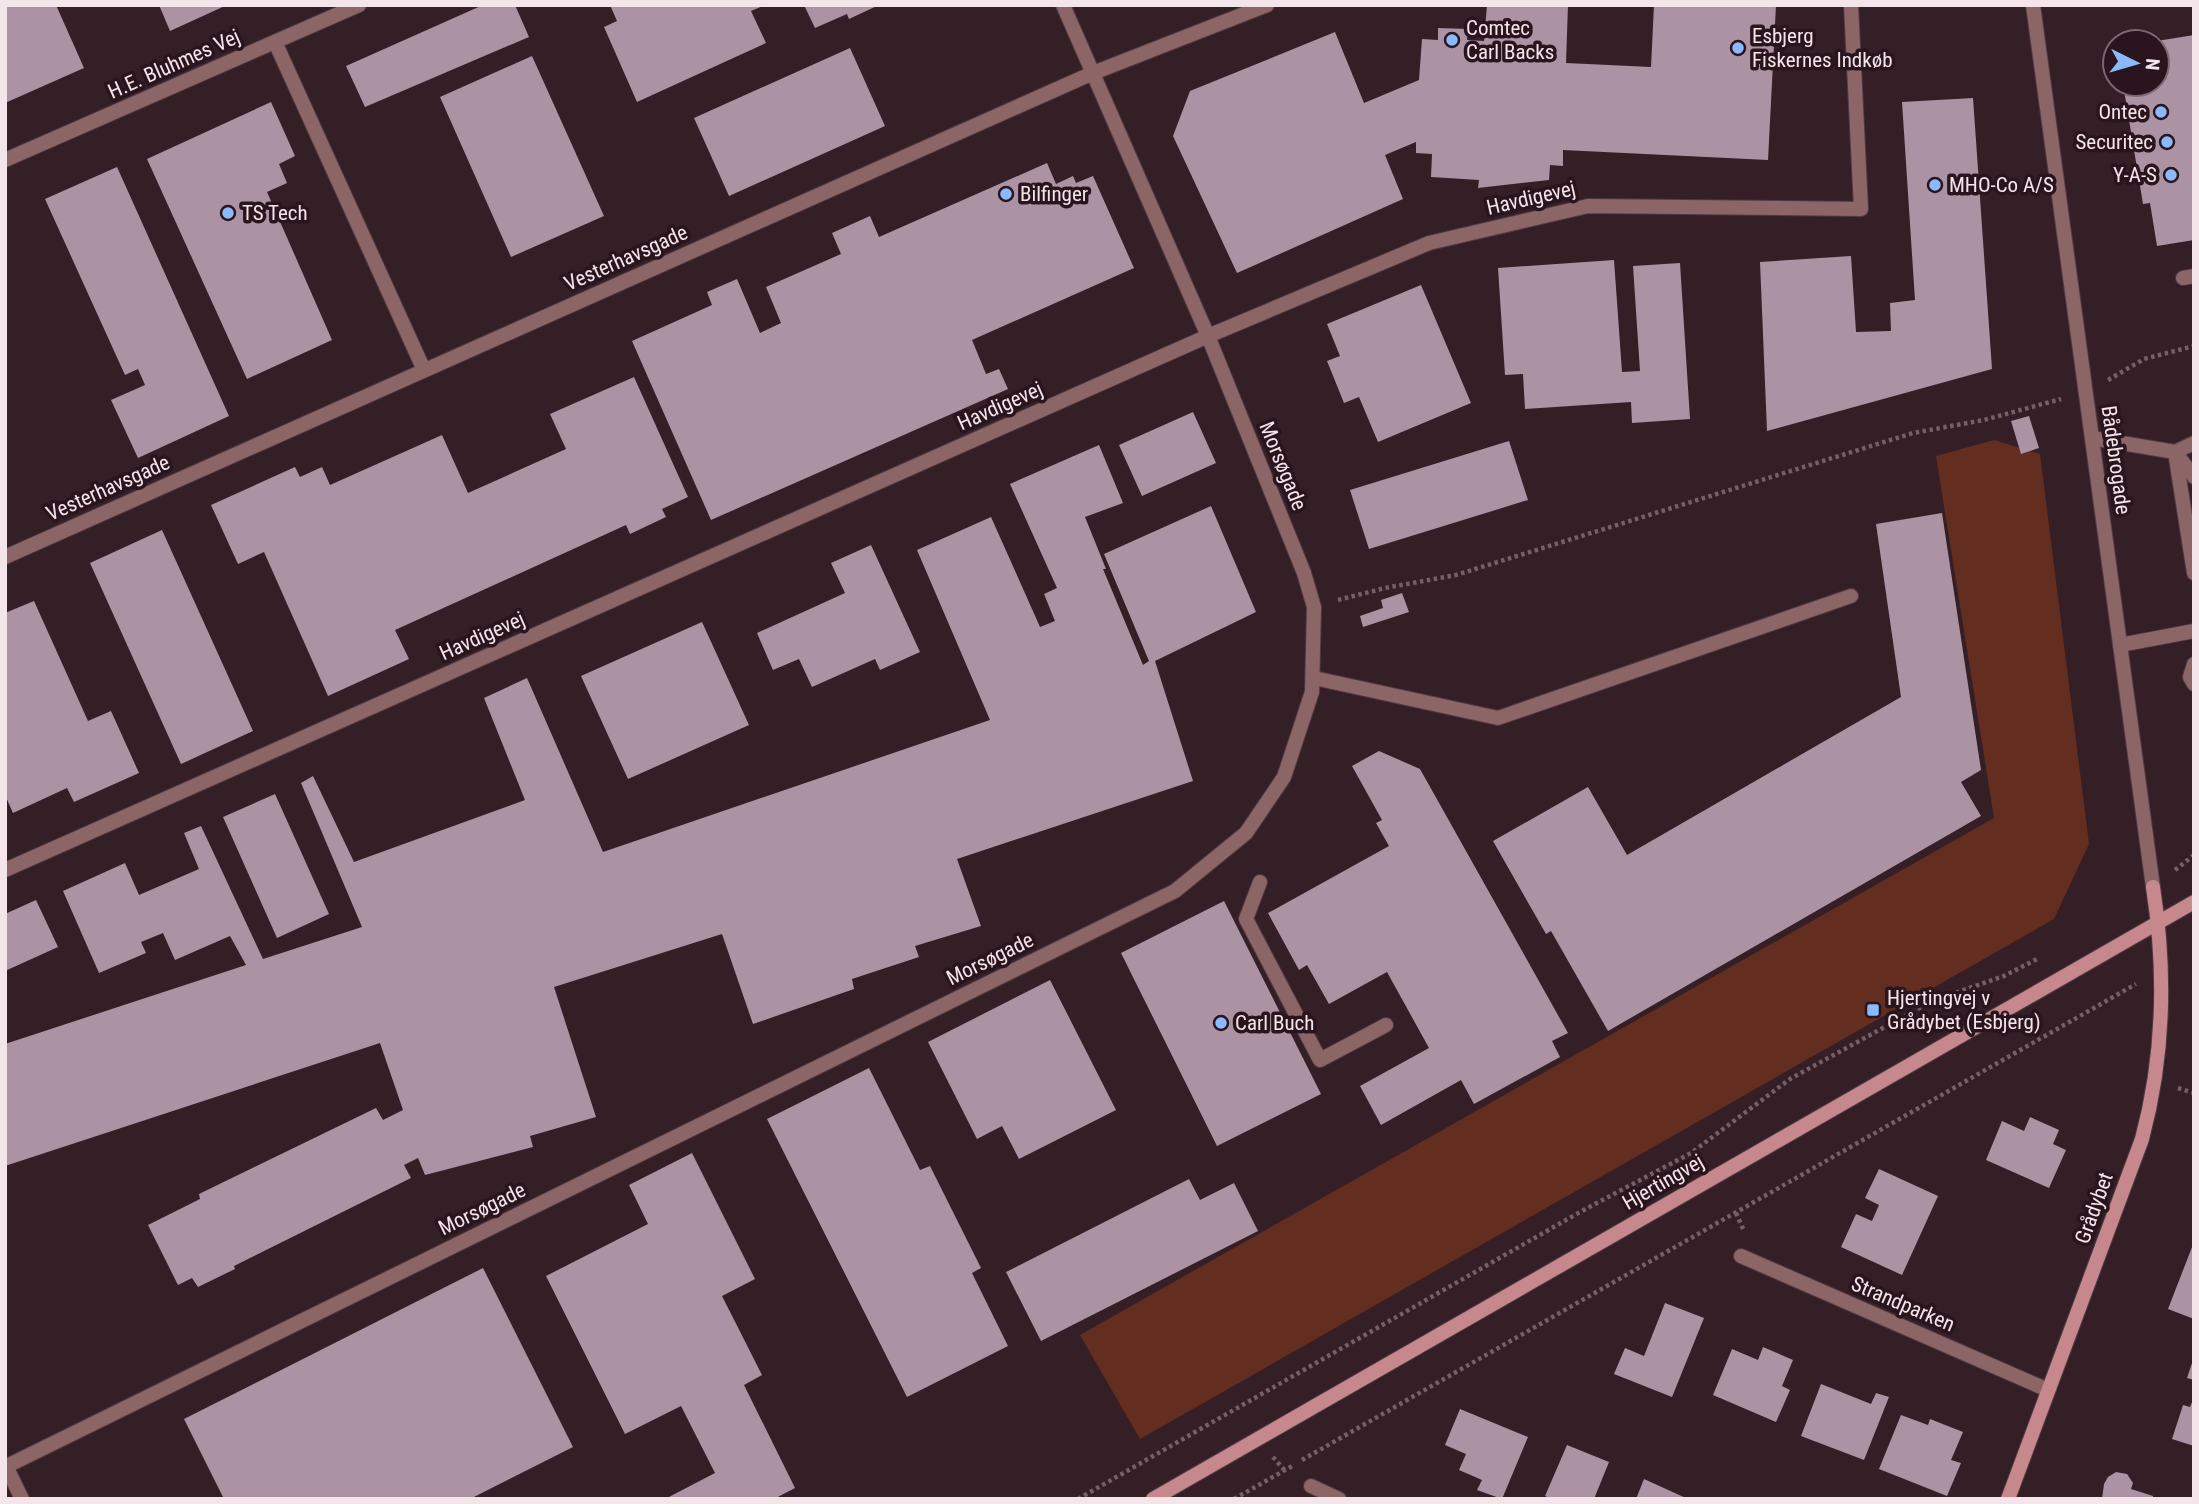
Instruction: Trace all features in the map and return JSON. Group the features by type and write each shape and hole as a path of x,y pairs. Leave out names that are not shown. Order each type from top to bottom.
{"main road":[{"name":"Bådebrogade","path":"2153,887 2158,921"},
{"name":"Hjertingvej","path":"1153,1499 2194,902"},
{"name":"Grådybet","path":"2008,1499 2142,1139 2156,1080 2161,1006 2158,921"}],"street":[{"name":"H.E. Bluhmes Vej","path":"5,160 359,5"},
{"name":"Morsøgade","path":"6,1467 1175,891 1247,833 1284,777 1312,692 1314,607 1304,573 1208,336 1063,5"},
{"name":"Vesterhavsgade","path":"5,557 1093,73 1267,5"},
{"name":"Havdigevej","path":"5,870 1208,336 1429,243 1588,206 1861,209 1851,5"},
{"name":"Bådebrogade","path":"2033,5 2153,887"},
{"path":"275,42 424,370"},
{"path":"2092,438 2175,452 2194,443"},
{"path":"2175,452 2194,477"},
{"path":"2175,452 2194,573"},
{"path":"1314,678 1499,718 1851,596"},
{"path":"2120,645 2194,631"},
{"path":"2194,664 2190,677 2194,684"},
{"path":"1260,883 1246,919 1320,1060 1386,1025"},
{"name":"Strandparken","path":"1741,1256 2049,1390"},
{"path":"6,1467 22,1499"},
{"path":"1311,1486 1339,1499"}],"path":[{"path":"1314,607 1385,588 1456,575 1913,433 1984,420 2086,393 2144,359 2194,346"},
{"path":"1078,1499 1580,1212 1691,1153 1790,1079 1932,1001 2004,976 2041,957"},
{"path":"1234,1499 2161,970"}],"shaded area":[{"path":"1994,440 2040,454 2089,844 2054,919 1140,1439 1080,1335 1994,818 1936,456"}],"building":[{"path":"5,5 56,5 84,68 5,103"},
{"path":"159,5 227,5 170,31"},
{"path":"483,5 515,5 529,37 365,107 346,66"},
{"path":"610,5 765,5 751,11 766,43 637,102 604,27 617,21"},
{"path":"804,5 879,5 849,19 847,14 815,28"},
{"path":"1487,5 1568,5 1566,63 1651,67 1654,5 1776,5 1768,160 1563,150 1563,166 1550,165 1549,180 1478,188 1479,180 1431,177 1432,154 1416,153 1416,142 1385,155 1403,199 1237,273 1173,136 1190,91 1335,32 1364,103 1419,80 1422,39 1438,40 1438,28 1468,29 1467,40 1484,41"},
{"path":"2194,35 2194,240 2157,246 2150,203 2143,204 2125,98 2171,98 2171,39"},
{"path":"850,48 885,126 729,196 694,118"},
{"path":"532,56 604,216 511,257 440,97"},
{"path":"1973,98 1992,369 1767,431 1760,262 1851,256 1856,332 1891,331 1890,303 1915,300 1902,102"},
{"path":"271,102 295,156 279,164 287,183 267,192 332,340 247,379 147,159"},
{"path":"1047,163 1056,184 1073,176 1076,183 1093,176 1134,268 972,340 986,374 999,369 1008,389 711,520 632,341 712,305 707,292 737,279 760,333 781,323 766,287 841,254 832,233 870,216 879,237"},
{"path":"117,167 229,416 138,458 111,400 145,385 138,369 125,375 45,199"},
{"path":"1614,260 1622,372 1640,371 1633,266 1680,263 1690,419 1632,423 1631,402 1525,409 1523,374 1505,375 1498,268"},
{"path":"1421,285 1471,403 1378,442 1359,397 1344,403 1327,361 1340,356 1327,324"},
{"path":"634,377 688,497 662,509 666,517 630,534 626,525 395,630 409,659 328,696 264,552 238,564 211,505 295,467 300,477 322,467 330,485 442,435 468,493 566,449 550,414"},
{"path":"1193,412 1216,463 1142,496 1119,445"},
{"path":"2029,416 2039,448 2021,454 2011,421"},
{"path":"1509,441 1528,500 1369,549 1350,490"},
{"path":"1099,445 1123,503 1085,517 1106,569 1103,569 1143,665 1149,661 1104,554 1211,506 1256,612 1155,661 1193,781 957,859 981,926 915,946 919,957 852,979 854,989 753,1024 722,934 554,987 596,1117 530,1136 533,1147 425,1175 418,1158 404,1165 411,1178 234,1266 235,1269 198,1287 192,1278 178,1285 148,1225 200,1199 199,1194 376,1108 383,1120 403,1110 380,1043 5,1166 5,1044 246,965 230,936 175,960 163,933 141,942 146,953 99,973 63,891 125,863 139,895 199,869 184,833 201,826 263,959 362,927 301,783 313,776 354,862 525,800 484,698 527,678 603,852 990,720 917,550 991,517 1040,627 1055,621 1044,594 1057,588 1010,484"},
{"path":"1942,513 1981,770 1961,782 1981,816 1608,1031 1551,931 1546,934 1493,841 1588,787 1627,855 1901,697 1876,524"},
{"path":"162,530 253,731 181,764 90,563"},
{"path":"871,545 920,652 880,670 875,659 812,687 799,659 773,670 757,633 845,593 831,563"},
{"path":"1402,593 1409,612 1363,627 1360,616 1383,608 1381,600"},
{"path":"34,601 88,721 111,711 139,773 74,802 67,788 13,813 5,795 5,613"},
{"path":"702,622 749,725 628,779 581,676"},
{"path":"1379,751 1420,769 1568,1033 1552,1041 1560,1057 1474,1104 1461,1080 1381,1125 1360,1086 1429,1048 1387,972 1329,1004 1307,965 1299,970 1268,913 1389,846 1376,823 1382,820 1352,766"},
{"path":"275,794 329,914 277,938 223,817"},
{"path":"36,900 58,947 5,971 5,914"},
{"name":"Carl Buch","path":"1224,901 1321,1094 1217,1146 1121,953"},
{"path":"1050,980 1116,1110 1019,1159 1002,1126 977,1139 928,1042"},
{"path":"869,1068 920,1170 930,1166 981,1268 972,1273 1008,1346 907,1397 767,1119"},
{"path":"2030,1117 2059,1130 2053,1144 2066,1150 2049,1188 1986,1160 2002,1121 2024,1131"},
{"path":"692,1153 755,1279 722,1296 762,1375 744,1385 795,1488 774,1499 665,1499 715,1473 681,1406 625,1434 546,1276 648,1224 629,1185"},
{"path":"1879,1169 1938,1196 1902,1275 1841,1247 1856,1214 1872,1221 1879,1205 1865,1198"},
{"path":"1189,1179 1200,1200 1234,1183 1258,1231 1041,1341 1006,1272"},
{"path":"2194,1242 2194,1319 2168,1309"},
{"path":"483,1268 573,1447 470,1499 224,1499 184,1419"},
{"path":"1665,1303 1704,1318 1672,1397 1614,1374 1625,1348 1644,1356"},
{"path":"1763,1347 1793,1360 1782,1386 1790,1390 1776,1422 1713,1395 1732,1349 1758,1360"},
{"path":"2194,1360 2194,1380 2187,1378"},
{"path":"1821,1384 1871,1404 1876,1393 1889,1397 1864,1460 1801,1436"},
{"path":"2194,1397 2194,1446 2172,1439 2183,1405 2190,1407"},
{"path":"1460,1409 1528,1437 1502,1499 1477,1490 1482,1480 1459,1470 1466,1454 1445,1445"},
{"path":"1901,1415 1928,1425 1930,1419 1963,1432 1951,1460 1961,1463 1947,1496 1879,1469"},
{"path":"1567,1445 1609,1462 1594,1499 1552,1499 1545,1496"},
{"path":"2116,1472 2127,1474 2133,1483 2131,1489 2153,1496 2153,1499 2102,1499 2104,1484 2108,1477"},
{"path":"1644,1479 1688,1499 1636,1499"}],"place":[{"name":"Comtec Carl Backs","path":"1452,40"},
{"name":"Esbjerg Fiskernes Indkøb","path":"1738,48"},
{"name":"Ontec","path":"2161,112"},
{"name":"Securitec","path":"2167,142"},
{"name":"Y-A-S","path":"2171,175"},
{"name":"MHO-Co A/S","path":"1935,185"},
{"name":"Bilfinger","path":"1006,194"},
{"name":"TS Tech","path":"228,213"},
{"name":"Hjertingvej v Grådybet (Esbjerg)","path":"1873,1010"},
{"name":"Carl Buch","path":"1221,1023"}]}
